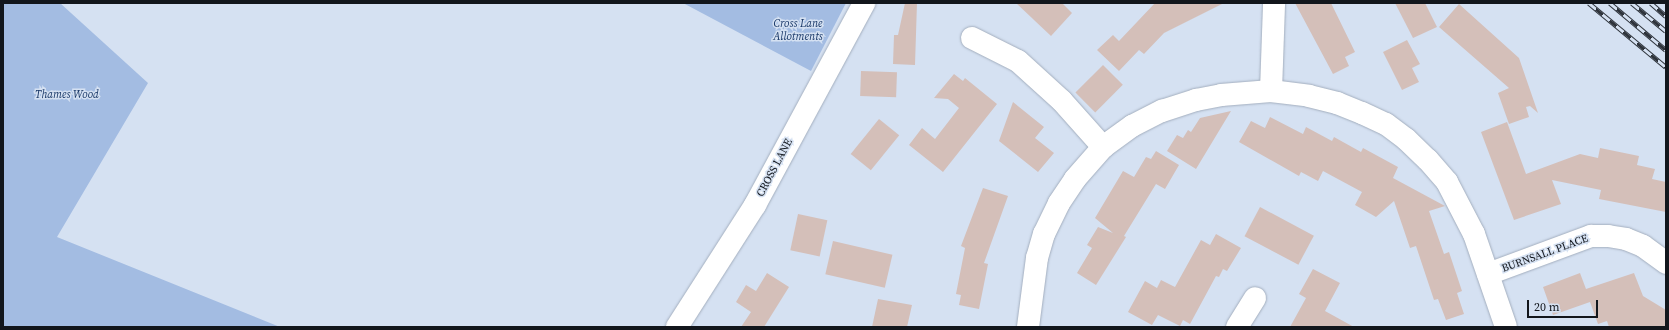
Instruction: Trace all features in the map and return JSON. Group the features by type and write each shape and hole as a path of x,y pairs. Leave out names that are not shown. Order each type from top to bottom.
{"street":[{"name":"CROSS LANE","path":"677,327 755,205 864,3"},
{"path":"1271,91 1274,3"},
{"path":"972,38 1018,62 1041,81 1062,101 1103,147"},
{"path":"1028,327 1037,258 1044,234 1059,203 1075,179 1103,147 1132,126 1162,111 1196,100 1221,95 1271,91 1309,96 1337,103 1386,124 1406,139 1447,182 1474,234 1506,327"},
{"name":"BURNSALL PLACE","path":"1488,274 1591,236 1608,236 1626,239 1643,246 1666,262"},
{"path":"1236,327 1255,298"}],"green space":[{"name":"Thames Wood","path":"3,3 60,3 148,83 57,237 280,327 3,327"},
{"name":"Cross Lane Allotments","path":"683,3 846,3 811,71"}],"building":[{"path":"905,3 917,3 915,65 893,64 894,35 898,35"},
{"path":"1016,3 1062,3 1072,13 1051,36"},
{"path":"1155,3 1224,3 1164,33 1144,54 1139,50 1119,71 1097,50 1113,35 1119,41"},
{"path":"1295,3 1331,3 1355,52 1345,57 1349,66 1333,74"},
{"path":"1395,3 1425,3 1437,27 1413,38"},
{"path":"1459,4 1519,58 1538,113 1530,106 1526,107 1529,117 1509,124 1498,93 1509,88 1439,27"},
{"path":"1407,40 1420,64 1412,68 1419,82 1402,90 1383,52"},
{"path":"1103,65 1123,85 1095,112 1075,93"},
{"path":"861,71 897,72 896,97 860,96"},
{"path":"954,74 963,81 965,78 997,104 943,172 909,145 922,128 935,139 959,108 948,99 934,98"},
{"path":"1013,102 1044,127 1035,138 1054,153 1038,172 999,141"},
{"path":"1231,111 1196,169 1167,151 1177,135 1183,138 1188,130 1191,132 1200,118"},
{"path":"1270,117 1303,134 1306,127 1332,141 1334,137 1361,152 1363,148 1398,167 1393,178 1445,206 1429,211 1444,254 1449,252 1462,291 1457,293 1464,314 1446,320 1438,299 1434,300 1416,246 1410,248 1394,201 1376,217 1355,205 1362,192 1323,171 1318,181 1301,172 1299,176 1239,142 1251,121 1265,128"},
{"path":"879,119 899,135 871,170 851,154"},
{"path":"1507,122 1526,174 1580,154 1598,158 1600,148 1639,156 1637,165 1655,169 1652,179 1666,182 1666,212 1599,199 1601,190 1552,180 1561,204 1514,220 1481,132"},
{"path":"1156,151 1179,165 1165,189 1156,184 1124,236 1126,237 1096,285 1077,273 1092,248 1087,245 1098,227 1113,233 1095,218 1123,171 1134,177 1146,157 1151,159"},
{"path":"983,188 1008,196 984,263 988,264 979,309 959,305 961,295 956,294 965,248 961,246"},
{"path":"1260,207 1314,236 1298,265 1245,236"},
{"path":"798,214 827,220 820,256 790,250"},
{"path":"1216,234 1241,248 1227,271 1223,269 1219,277 1216,276 1190,324 1183,320 1180,326 1158,315 1152,325 1128,312 1145,281 1157,288 1161,280 1175,287 1201,240 1210,245"},
{"path":"833,241 892,255 885,288 825,274"},
{"path":"1313,269 1340,283 1325,311 1354,327 1290,327 1306,298 1299,294"},
{"path":"767,273 789,287 764,327 741,327 751,312 736,302 746,285 756,291"},
{"path":"1580,273 1586,289 1634,273 1643,296 1666,310 1666,327 1609,327 1607,321 1598,324 1590,302 1553,315 1543,287"},
{"path":"878,299 912,305 907,327 872,327"}],"railway":[{"path":"1589,3 1666,67"},
{"path":"1610,3 1666,50"},
{"path":"1632,3 1666,31"},
{"path":"1651,3 1666,16"}]}
